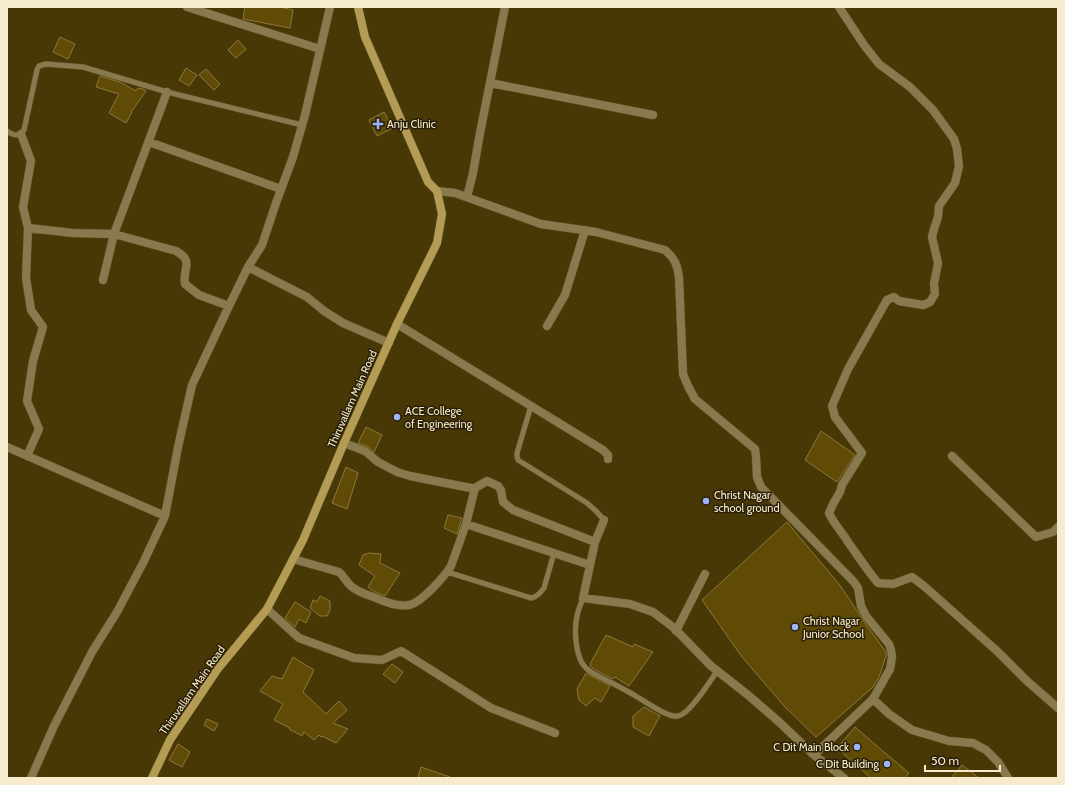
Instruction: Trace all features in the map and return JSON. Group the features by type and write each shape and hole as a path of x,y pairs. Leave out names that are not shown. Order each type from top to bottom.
{"main road":[{"name":"Thiruvallam Main Road","path":"152,778 170,740 217,670 267,609 306,533 397,324 437,243 442,214 437,191 428,182 365,37 358,7"}],"street":[{"path":"187,7 320,49"},
{"path":"34,777 54,726 92,652 117,612 143,563 165,516 192,384 248,267 262,244 293,157 330,7"},
{"path":"467,197 505,7"},
{"path":"839,7 864,45 879,64 910,87 933,110 954,139 959,166 955,183 939,206 938,217 932,237 938,263 934,284 935,294 930,302 923,304 899,300 894,297 887,300 848,369 832,406 835,417 862,453 842,485 830,513 834,522 861,563 878,584 893,584 912,577 998,650 1027,681 1058,708"},
{"path":"490,83 652,115"},
{"path":"102,280 114,234 167,92"},
{"path":"21,134 32,162 23,207 28,228 26,278 31,310 43,326 33,361 27,401 39,429 27,456"},
{"path":"149,142 281,189"},
{"path":"437,191 455,193 541,224 596,232 665,250 672,256 678,266 683,374 695,399 755,449 757,477 760,487 854,582 858,588 861,606 866,616 889,644 891,650 892,657 890,669 873,699 814,755"},
{"path":"28,228 73,233 114,234 176,251 183,255 186,259 187,265 184,278 185,284 199,295 229,306"},
{"path":"547,326 565,294 584,230"},
{"path":"248,267 306,297 343,323 389,343"},
{"path":"397,324 603,450 608,455 608,459"},
{"path":"344,443 365,452 378,462 397,472 410,476 471,488 474,488 484,482 489,482 500,488 503,502 513,510 595,542"},
{"path":"7,447 165,516"},
{"path":"952,456 1036,537 1053,532 1058,527"},
{"path":"293,559 339,572 352,587 385,602 408,606 414,604 447,572 455,556 466,524 474,488"},
{"path":"604,520 595,542 583,598 630,604 653,612 676,631 717,671 748,695 814,755 844,778"},
{"path":"466,524 590,565"},
{"path":"676,631 705,574"},
{"path":"267,609 299,638 354,658 382,660 401,651 491,708 555,733"},
{"path":"873,699 889,714 912,730 949,741 973,743 986,750 998,762 1008,778"}],"lane":[{"path":"7,131 12,135 17,136 24,130 37,70 42,64 82,67 167,92 302,125"},
{"path":"531,406 517,453 518,460 587,503 604,520"},
{"path":"447,572 535,598 544,588 554,553"},
{"path":"583,598 577,616 575,630 577,650 586,668 592,673 666,714 678,716 688,710 697,700 717,671"}],"building":[{"path":"245,7 280,7 293,10 290,28 243,19"},
{"path":"60,37 75,44 68,59 53,52"},
{"path":"238,40 246,49 236,58 228,50"},
{"path":"186,68 197,75 189,86 179,80"},
{"path":"206,69 220,84 214,90 199,75"},
{"path":"100,76 120,82 136,91 138,88 146,91 131,112 126,123 109,113 119,94 96,87"},
{"path":"384,112 393,128 377,136 369,120"},
{"path":"366,427 382,435 374,452 367,446 358,443"},
{"path":"821,431 855,455 837,482 805,460"},
{"path":"346,467 358,473 347,509 332,503"},
{"path":"448,515 462,518 457,534 444,528"},
{"name":"Christ Nagar Junior School","path":"787,522 839,584 886,652 879,677 873,687 816,737 785,707 742,657 702,600"},
{"path":"369,553 381,554 380,563 400,573 385,596 368,587 375,576 359,565 363,555"},
{"path":"320,596 330,601 330,610 327,616 320,616 310,608 313,600 317,602"},
{"path":"295,602 311,612 306,623 299,619 295,627 285,618"},
{"path":"606,635 633,647 634,644 653,652 629,686 615,677 613,679 590,666"},
{"path":"293,657 314,670 303,692 326,714 339,701 347,710 333,723 348,729 336,743 319,735 314,740 304,732 302,736 274,720 283,704 260,691 272,676 282,679"},
{"path":"392,664 403,672 395,683 383,674"},
{"path":"586,673 610,686 601,702 595,698 586,706 579,700 577,689"},
{"path":"644,707 660,716 649,736 633,727 633,716"},
{"path":"207,719 218,724 214,731 204,725"},
{"path":"855,727 909,773 905,778 871,778 837,748"},
{"path":"178,744 190,752 182,767 169,760"},
{"path":"962,765 979,778 951,778"},
{"path":"421,767 450,777 418,778"}],"place":[{"name":"Anju Clinic","path":"378,124"},
{"name":"ACE College of Engineering","path":"397,417"},
{"name":"Christ Nagar school ground","path":"706,501"},
{"name":"Christ Nagar Junior School","path":"795,627"},
{"name":"C Dit Main Block","path":"857,747"},
{"name":"C Dit Building","path":"887,764"}]}
